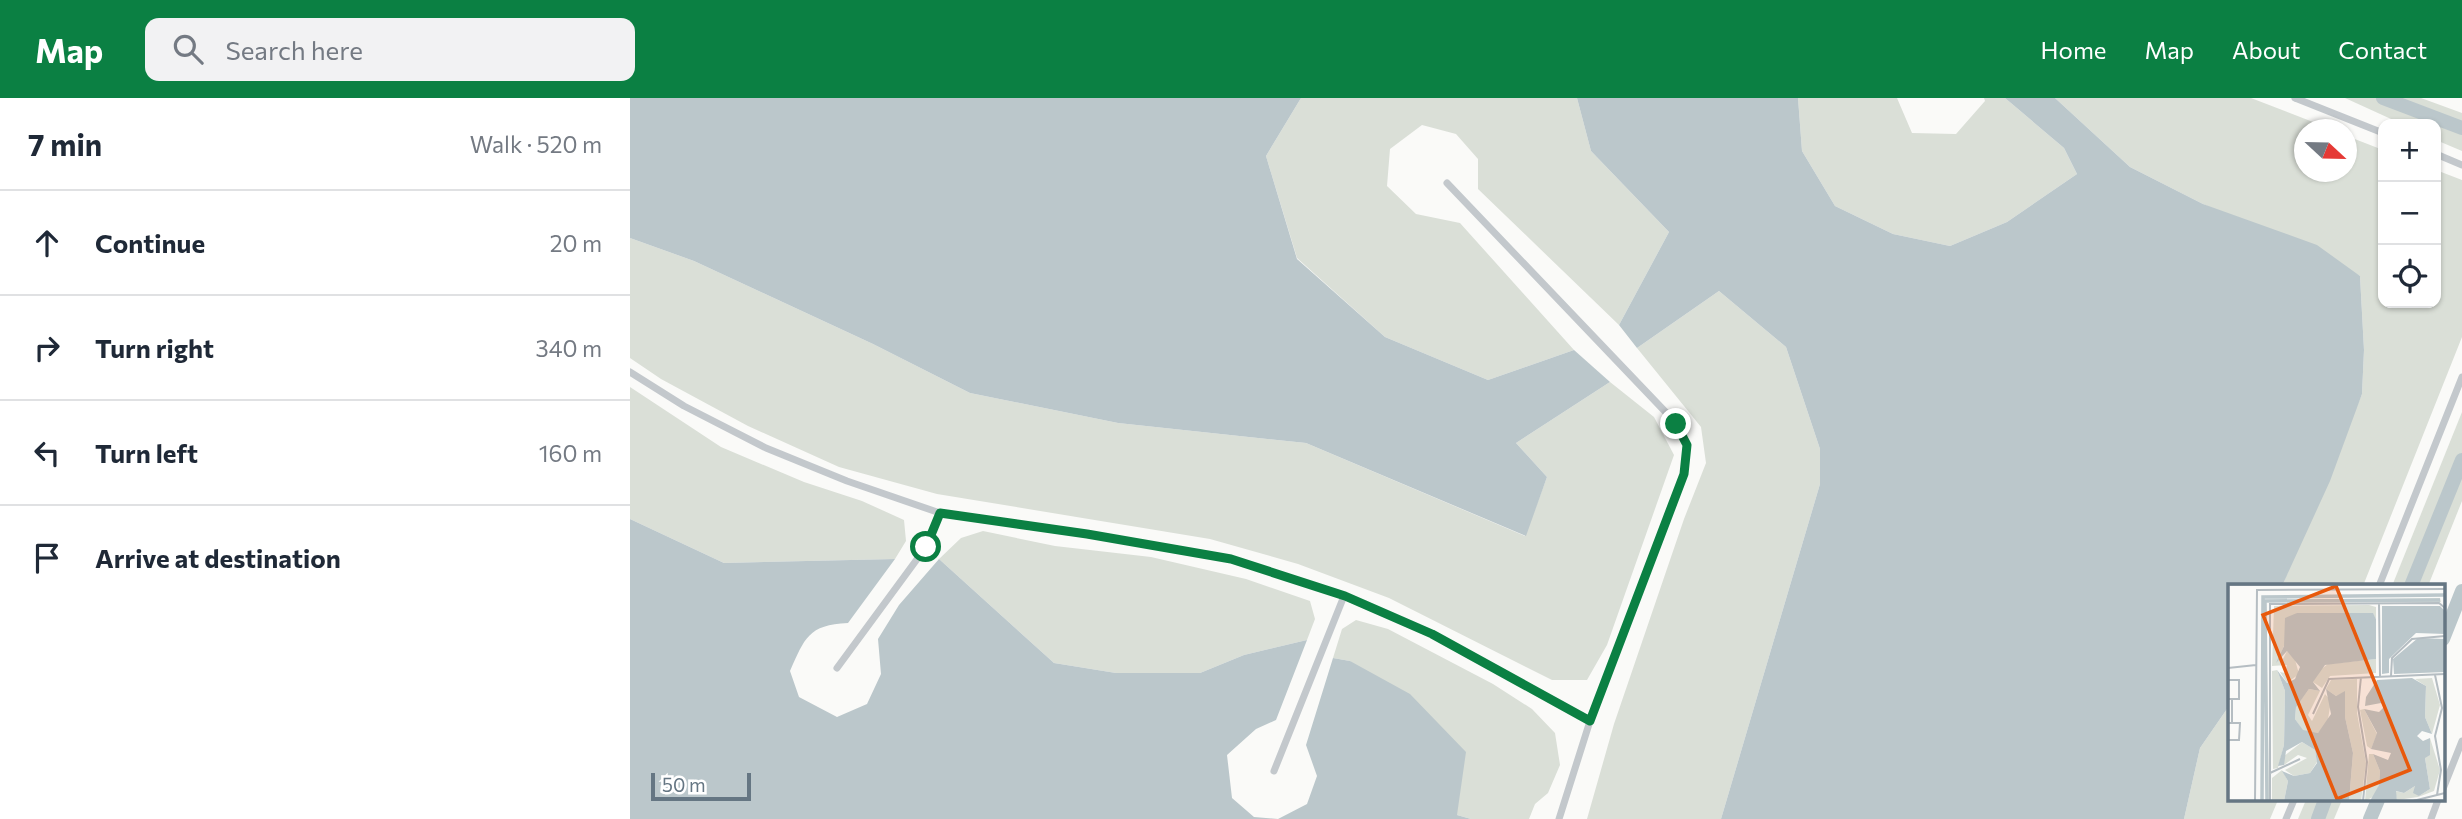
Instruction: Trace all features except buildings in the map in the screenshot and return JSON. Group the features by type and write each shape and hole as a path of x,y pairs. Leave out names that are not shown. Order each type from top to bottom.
{"lane":[{"path":"2295,98 2378,131"},
{"path":"2441,157 2462,165"},
{"path":"1447,183 1676,424 1687,445 1684,474 1590,721 1559,819"},
{"path":"630,372 684,406 766,448 847,481 940,513 1087,534 1231,559 1345,596 1432,634 1590,721"},
{"path":"2380,584 2462,377"},
{"path":"837,668 926,547 940,513"},
{"path":"1273,771 1345,596"},
{"path":"2444,786 2462,741"},
{"path":"2286,819 2293,802"},
{"path":"2431,819 2437,802"}],"shaded area":[{"path":"630,98 1301,98 1266,156 1297,259 1385,337 1488,380 1574,350 1610,382 1516,443 1547,477 1526,536 1306,443 1118,423 970,393 873,344 694,261 630,238"},
{"path":"1301,98 1577,98 1591,151 1669,232 1619,325 1478,189 1478,159 1456,134 1422,125 1390,149 1387,186 1416,214 1460,223 1574,350 1488,380 1385,337 1297,258 1266,156"},
{"path":"1577,98 1798,98 1802,151 1835,206 1893,234 1950,246 2007,222 2077,174 2064,148 2005,98 2055,98 2130,167 2203,204 2317,245 2360,276 2364,350 2362,394 2330,481 2283,584 2228,584 2228,707 2200,748 2184,819 1721,819 1820,484 1820,449 1786,347 1719,291 1637,348 1619,325 1669,232 1591,151"},
{"path":"1798,98 1897,98 1912,133 1956,134 1985,101 1984,98 2005,98 2064,148 2077,174 2007,222 1950,246 1893,234 1835,206 1802,151"},
{"path":"2055,98 2251,98 2305,119 2294,119 2294,182 2357,182 2357,140 2378,148 2378,308 2441,308 2441,172 2462,180 2462,337 2364,584 2283,584 2362,394 2364,350 2360,276 2203,204 2130,167"},
{"path":"2345,98 2421,98 2462,113 2462,151 2441,142 2441,119 2391,119"},
{"path":"630,238 694,261 873,344 970,393 1118,423 1306,443 1525,536 1547,477 1516,443 1610,382 1654,417 1674,455 1607,645 1587,680 1552,680 1389,598 1298,564 1210,539 937,494 839,467 748,426 661,379 630,358"},
{"path":"1719,291 1786,347 1820,449 1820,484 1721,819 1587,819 1614,724 1684,519 1706,463 1701,427 1637,348"},
{"path":"630,387 721,447 904,520 906,541 895,559 724,563 630,519"},
{"path":"2462,412 2462,501 2429,584 2393,584"},
{"path":"630,519 724,563 895,559 848,623 824,627 810,635 790,671 799,697 837,717 867,704 881,674 878,639 899,605 939,559 1054,663 1116,673 1200,673 1244,655 1307,640 1276,720 1256,729 1227,755 1232,798 1254,817 1278,819 630,819"},
{"path":"983,531 1055,546 1151,557 1246,579 1310,601 1315,619 1307,640 1244,655 1200,673 1116,673 1054,663 939,559 961,538"},
{"path":"1356,620 1388,629 1493,684 1532,709 1555,733 1560,765 1548,793 1535,804 1529,819 1471,819 1457,815 1350,661 1333,658 1342,629"},
{"path":"1333,658 1350,661 1410,694 1466,752 1457,815 1471,819 1278,819 1307,804 1317,776 1306,745"},
{"path":"2228,707 2228,802 2277,802 2270,819 2184,819 2200,748"},
{"path":"2305,802 2341,802 2334,819 2298,819"}],"waterway":[{"path":"2383,98 2462,128"},
{"path":"2412,584 2462,460"},
{"path":"2444,636 2462,591"},
{"path":"2318,819 2324,802"},
{"path":"2370,819 2377,802"}],"route":[{"path":"926,547 940,513 1087,534 1231,559 1345,596 1432,634 1590,721 1684,474 1687,445 1676,424"}]}
